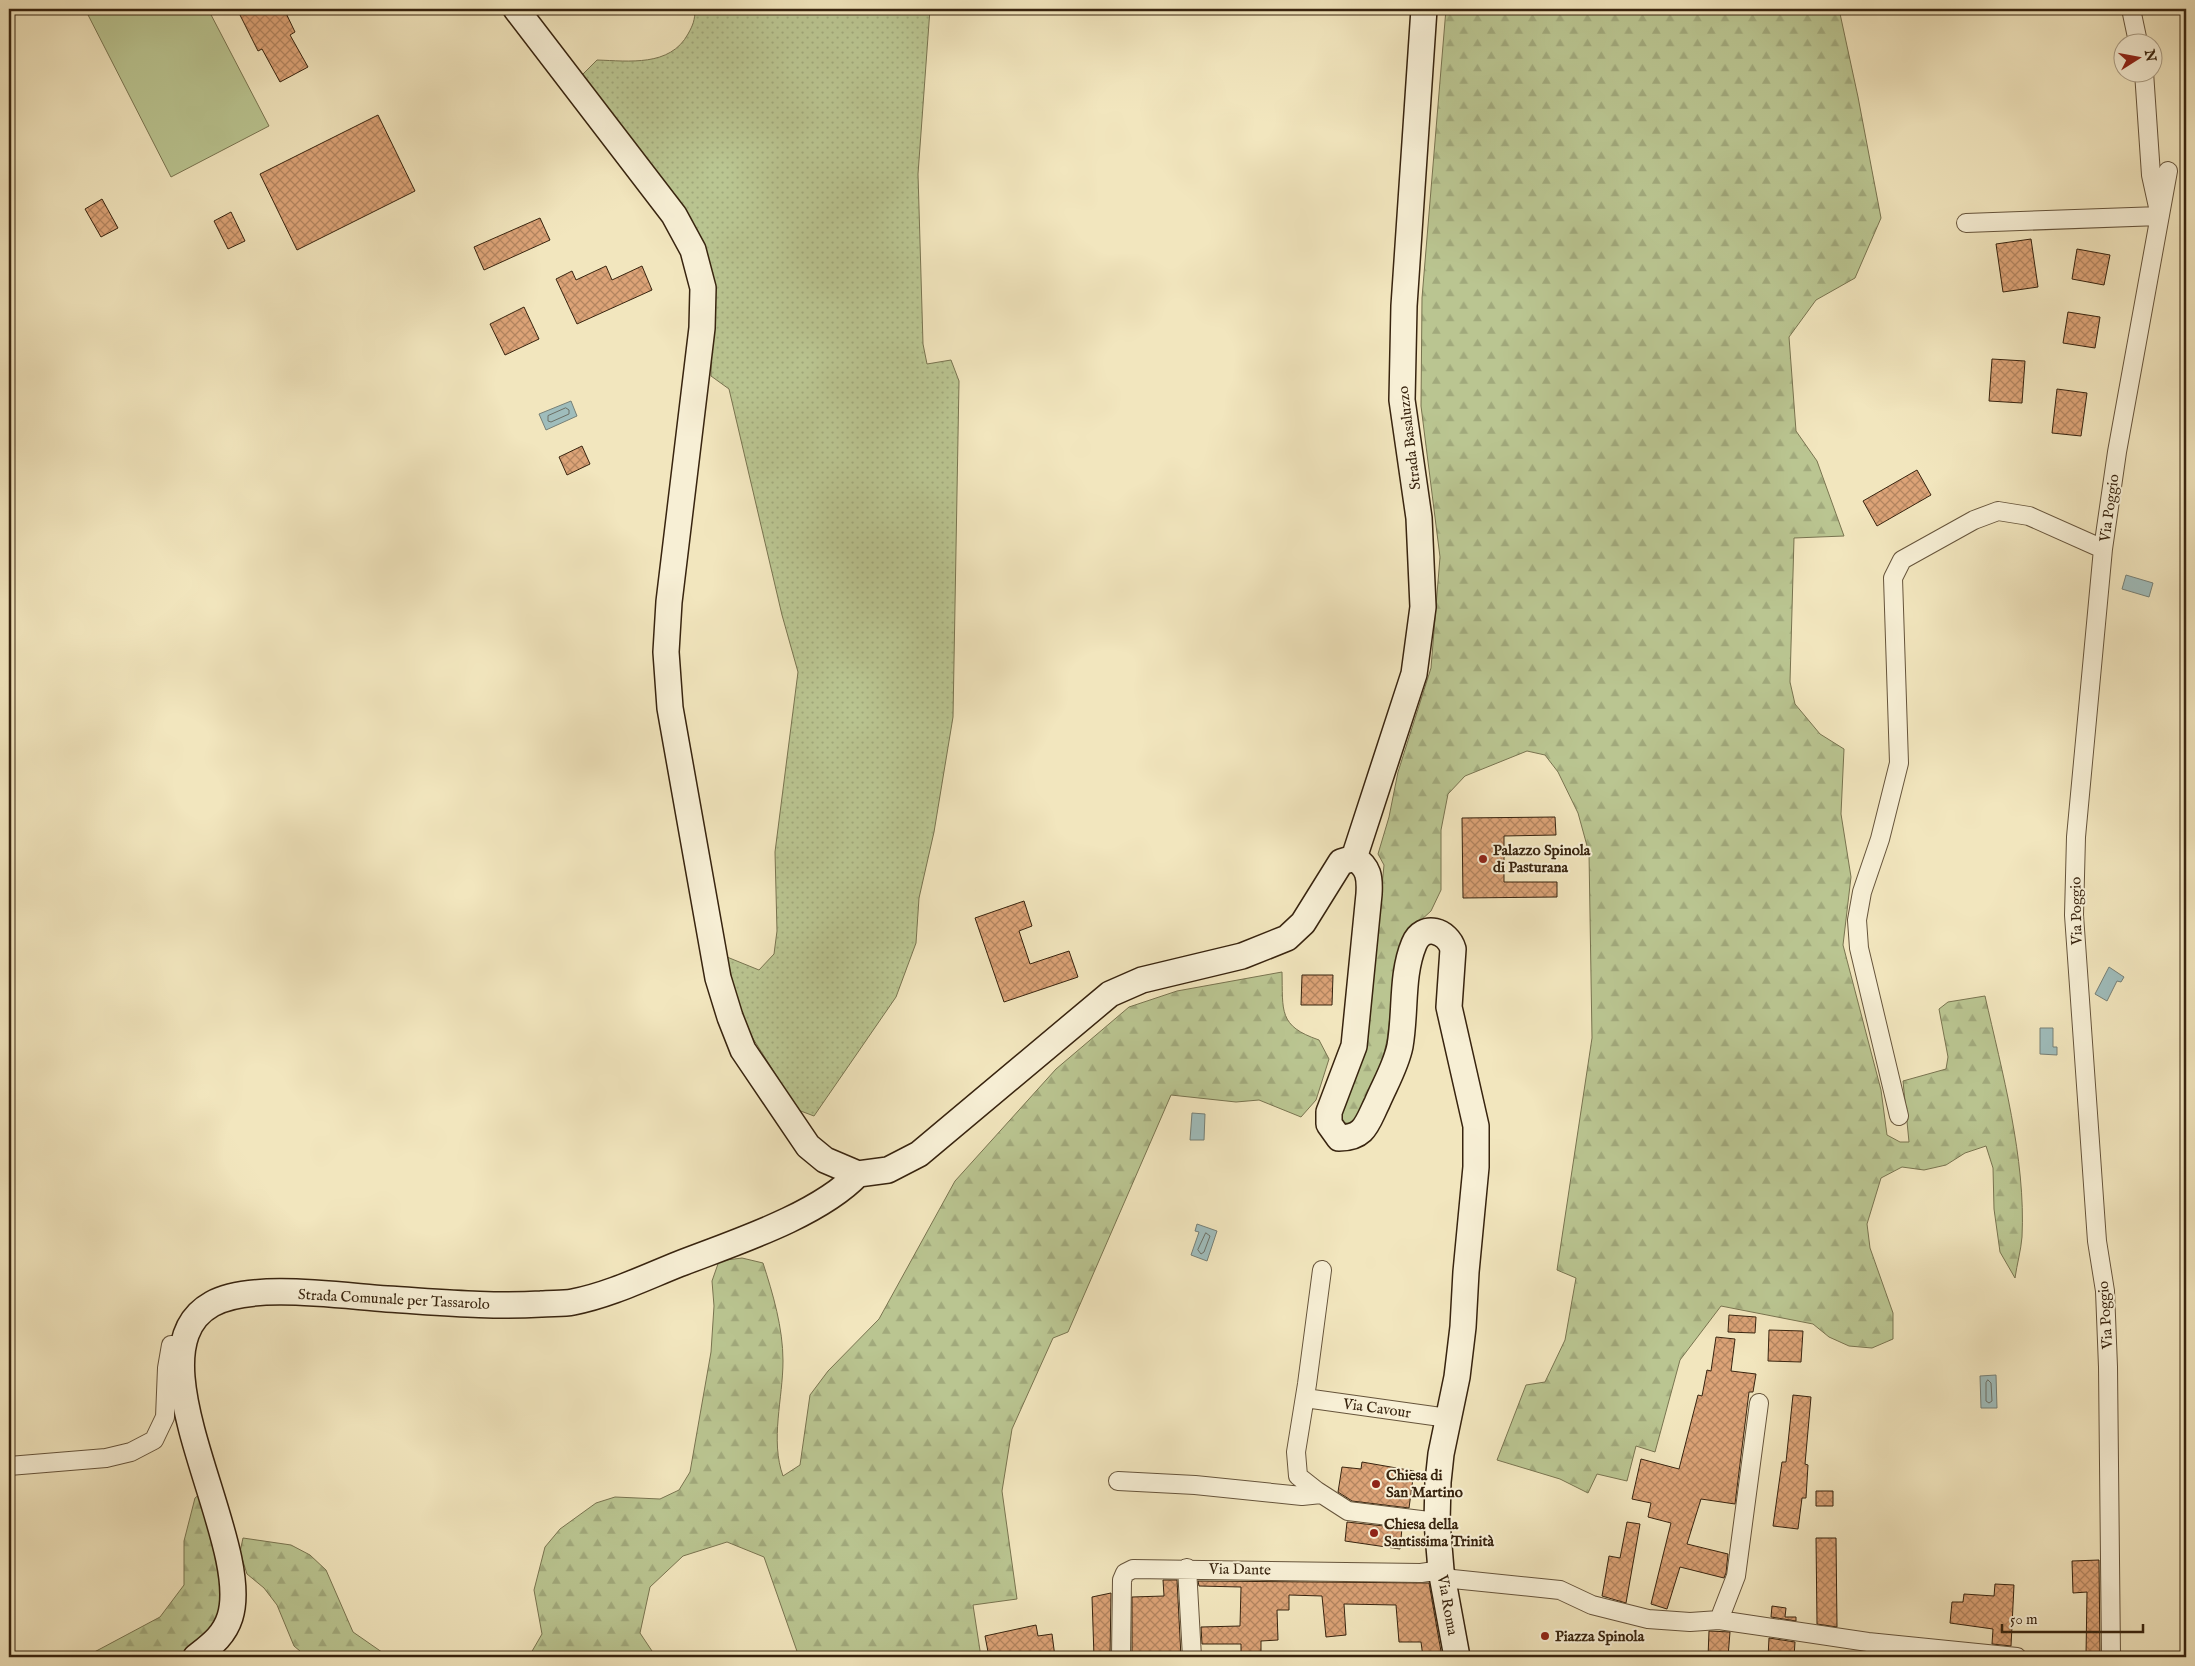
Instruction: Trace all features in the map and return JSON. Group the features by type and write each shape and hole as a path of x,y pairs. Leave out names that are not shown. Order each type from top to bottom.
{"main road":[{"path":"516,9 674,215 693,250 702,288 702,328 668,602 666,652 670,708 718,978 730,1018 743,1050 808,1146 824,1160 858,1174 888,1170 919,1154 1110,994 1142,980 1242,956 1286,938 1303,923 1341,862 1354,858"},
{"name":"Strada Basaluzzo","path":"1354,858 1414,674 1423,607 1419,518 1402,400 1404,306 1424,9"},
{"name":"Via Roma","path":"1354,858 1363,863 1368,871 1370,881 1354,1046 1329,1112 1329,1124 1339,1138 1353,1137 1365,1128 1393,1067 1399,1047 1408,964 1415,942 1424,933 1437,931 1448,938 1453,949 1449,1007 1476,1126 1476,1167 1466,1272 1464,1327 1441,1454 1437,1522 1442,1574 1457,1657"},
{"name":"Strada Comunale per Tassarolo","path":"183,1346 193,1322 211,1304 239,1295 280,1293 509,1306 572,1302 614,1290 769,1228 842,1192 858,1174"},
{"path":"183,1346 180,1370 190,1424 229,1556 232,1592 231,1615 222,1635 196,1657"}],"street":[{"path":"2131,9 2136,32"},
{"path":"1966,223 2160,216 2151,175 2145,82"},
{"name":"Via Poggio","path":"2111,1657 2108,1367 2105,1291 2097,1241 2074,915 2076,837 2103,549 2118,452 2168,171"},
{"path":"1899,1116 1859,948 1857,920 1862,892 1880,839 1899,763 1893,578 1902,560 1974,520 1998,511 2029,516 2103,549"},
{"path":"1322,1270 1296,1452 1298,1476 1348,1512 1437,1522"},
{"name":"Strada Comunale per Tassarolo","path":"9,1466 106,1458 131,1452 154,1440 165,1417 167,1368 171,1345 183,1346"},
{"name":"Via Cavour","path":"1305,1398 1448,1418"},
{"path":"1720,1620 1736,1576 1759,1403"},
{"path":"1118,1481 1195,1485 1302,1496 1321,1494"},
{"path":"1186,1568 1192,1657"},
{"name":"Via Dante","path":"1121,1657 1119,1640 1122,1580 1126,1573 1133,1569 1186,1568 1442,1574 1560,1590 1592,1605 1648,1619 1690,1622 1720,1620 1804,1634 2017,1657"}],"green space":[{"path":"85,9 208,9 269,126 171,177"},
{"path":"695,9 930,9 918,174 923,344 927,364 951,360 959,381 953,717 934,832 919,898 916,943 896,997 814,1116 798,1110 752,1037 736,998 727,957 759,970 774,954 777,931 775,852 798,672 782,615 729,389 711,376 712,315 698,233 667,185 580,77 597,60 648,60 671,52 680,45 688,34 695,16"},
{"path":"1446,9 1839,9 1881,218 1855,278 1816,300 1789,337 1796,431 1817,461 1844,536 1794,538 1790,682 1795,704 1820,734 1844,749 1841,814 1851,877 1843,945 1881,1090 1887,1135 1900,1142 1909,1142 1903,1081 1946,1069 1948,1057 1939,1009 1948,1002 1985,996 2017,1146 2020,1177 2022,1237 2015,1278 2000,1252 1994,1209 1993,1168 1986,1146 1965,1153 1946,1165 1924,1170 1902,1167 1881,1178 1867,1224 1870,1248 1893,1313 1893,1339 1872,1348 1849,1346 1829,1337 1813,1324 1721,1306 1680,1360 1655,1452 1636,1446 1627,1481 1597,1474 1588,1493 1560,1479 1497,1460 1526,1385 1545,1382 1565,1340 1576,1278 1557,1270 1592,1038 1589,853 1578,813 1558,772 1545,755 1527,751 1465,776 1448,794 1441,830 1441,890 1431,911 1409,931 1397,961 1387,1040 1379,1076 1359,1119 1350,1124 1342,1122 1340,1115 1372,991 1384,865 1378,854 1389,817 1398,772 1431,668 1440,557 1421,406 1422,298"},
{"path":"1282,972 1283,1007 1290,1023 1306,1035 1319,1040 1329,1059 1316,1100 1301,1117 1259,1100 1236,1102 1171,1095 1068,1332 1053,1338 1012,1429 1002,1491 1017,1599 973,1605 981,1657 799,1657 764,1557 727,1542 683,1556 650,1587 640,1633 656,1657 519,1657 531,1653 542,1634 534,1590 545,1547 560,1529 596,1503 615,1497 660,1499 679,1490 690,1472 711,1352 714,1306 712,1281 719,1261 742,1258 763,1263 777,1311 783,1349 777,1434 779,1462 783,1476 800,1465 810,1395 828,1371 879,1319 955,1181 1056,1069 1129,1007 1177,991"},
{"path":"201,1493 227,1592 224,1657 85,1657 160,1617 184,1585 184,1541 195,1498"},
{"path":"243,1538 291,1545 310,1555 326,1570 353,1632 389,1657 307,1657 294,1646 277,1605 264,1588 247,1574 240,1552"}],"water":[{"path":"571,401 577,416 546,430 539,414"},
{"path":"2126,575 2153,583 2149,597 2122,589"},
{"path":"2109,967 2124,977 2121,982 2117,981 2107,1001 2095,994"},
{"path":"2040,1028 2053,1028 2053,1047 2057,1047 2057,1055 2040,1054"},
{"path":"1192,1113 1205,1114 1204,1140 1190,1140"},
{"path":"1197,1224 1217,1231 1207,1261 1191,1255 1199,1232 1195,1231"},
{"path":"1996,1375 1997,1408 1981,1408 1980,1376"}],"building":[{"path":"237,9 284,9 295,32 290,35 308,67 280,82 262,49 258,51"},
{"path":"378,115 415,191 297,250 260,174"},
{"path":"102,199 118,228 101,237 85,209"},
{"path":"231,212 245,241 228,249 214,221"},
{"path":"540,218 550,240 484,270 474,247"},
{"path":"2031,239 2038,287 2003,292 1996,244"},
{"path":"2077,249 2110,255 2104,285 2072,279"},
{"path":"606,266 612,280 642,266 652,290 577,324 556,279 572,271 576,280"},
{"path":"524,307 539,339 505,355 490,324"},
{"path":"2068,312 2100,317 2095,348 2063,343"},
{"path":"1992,359 2025,361 2022,403 1989,401"},
{"path":"2057,389 2087,393 2081,436 2052,433"},
{"path":"582,446 590,464 567,475 559,457"},
{"path":"1917,470 1931,495 1877,526 1863,501"},
{"name":"Palazzo Spinola di Pasturana","path":"1555,817 1556,835 1504,836 1504,882 1557,882 1557,897 1463,898 1462,818"},
{"path":"1024,901 1032,926 1019,931 1030,964 1069,951 1078,977 1004,1002 975,918"},
{"path":"1302,975 1333,975 1332,1005 1301,1005"},
{"path":"1729,1315 1756,1317 1755,1333 1728,1332"},
{"path":"1769,1330 1803,1331 1801,1362 1768,1361"},
{"path":"1716,1337 1735,1339 1731,1371 1756,1374 1753,1392 1749,1392 1735,1504 1701,1499 1687,1544 1728,1554 1726,1573 1724,1578 1680,1567 1667,1609 1651,1604 1671,1523 1648,1517 1651,1503 1632,1499 1641,1459 1679,1469 1698,1395 1702,1396 1707,1370 1711,1371"},
{"path":"1793,1395 1811,1397 1805,1464 1808,1465 1806,1498 1802,1498 1798,1529 1773,1526 1782,1462 1786,1462"},
{"name":"Chiesa di San Martino","path":"1362,1462 1414,1471 1409,1508 1352,1501 1338,1492 1342,1467 1361,1469"},
{"path":"1816,1491 1833,1491 1833,1506 1816,1506"},
{"name":"Chiesa della Santissima Trinità","path":"1347,1522 1402,1528 1400,1549 1345,1541"},
{"path":"1627,1522 1640,1524 1626,1603 1602,1596 1609,1556 1620,1558"},
{"path":"1816,1538 1836,1538 1837,1627 1817,1624"},
{"path":"2099,1560 2100,1656 2086,1655 2087,1592 2073,1593 2072,1561"},
{"path":"1163,1580 1177,1580 1181,1657 1132,1657 1132,1597 1164,1596"},
{"path":"1198,1581 1429,1583 1442,1657 1423,1657 1421,1642 1399,1642 1396,1605 1344,1604 1346,1635 1326,1637 1322,1596 1289,1595 1289,1610 1277,1610 1278,1640 1261,1641 1261,1657 1241,1657 1241,1644 1202,1644 1201,1627 1240,1626 1241,1587 1199,1586"},
{"path":"1995,1584 2014,1585 2011,1646 1992,1644 1993,1629 1950,1623 1952,1602 1963,1602 1964,1594 1994,1596"},
{"path":"1111,1593 1110,1657 1094,1657 1092,1597"},
{"path":"1772,1606 1786,1608 1785,1617 1796,1617 1796,1621 1771,1617"},
{"path":"1036,1625 1038,1636 1052,1634 1055,1657 989,1657 985,1636"},
{"path":"1709,1631 1730,1632 1728,1657 1708,1657"},
{"path":"1769,1638 1795,1642 1794,1657 1768,1657"}],"place":[{"name":"Palazzo Spinola di Pasturana","path":"1483,859"},
{"name":"Chiesa di San Martino","path":"1376,1484"},
{"name":"Chiesa della Santissima Trinità","path":"1374,1533"},
{"name":"Piazza Spinola","path":"1545,1636"}]}
